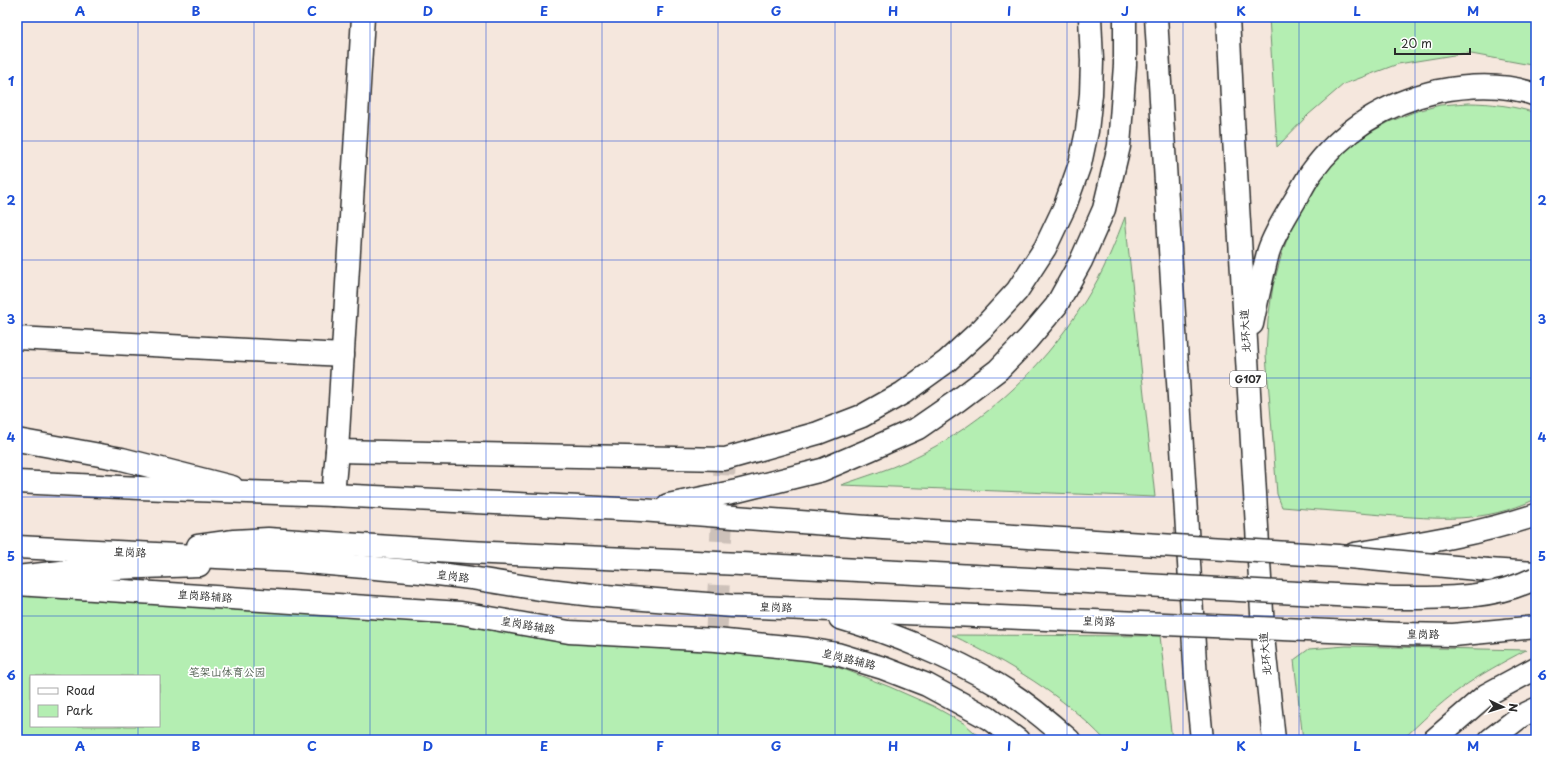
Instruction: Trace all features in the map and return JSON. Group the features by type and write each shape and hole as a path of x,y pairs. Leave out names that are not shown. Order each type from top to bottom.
{"main road":[{"path":"333,495 337,451 363,17"},
{"path":"337,451 725,459 818,433 862,416 902,393 946,362 983,328 1017,291 1045,248 1065,206 1080,164 1087,131 1091,94 1092,62 1090,17"},
{"path":"641,510 737,491 822,470 918,428 998,370 1028,339 1056,306 1082,261 1104,209 1119,146 1125,65 1125,17"},
{"path":"1156,17 1196,679 1202,740"},
{"name":"北环大道","path":"1228,17 1264,646 1274,740"},
{"path":"1246,348 1269,251 1287,214 1311,173 1341,139 1376,114 1415,96 1455,88 1491,86 1526,91 1536,95"},
{"path":"17,338 343,355"},
{"path":"17,440 122,459 253,492"},
{"path":"17,482 641,510 1338,556 1536,573"},
{"path":"1338,556 1437,540 1500,527 1536,515"},
{"path":"117,552 174,549 234,541 268,539 468,552 763,565 1394,598 1442,598 1490,593 1536,578"},
{"name":"皇岗路","path":"17,547 295,560 421,572 593,595 732,606 1401,634 1453,635 1536,627"},
{"path":"17,578 88,569 295,560"},
{"name":"皇岗路辅路","path":"17,584 461,613 569,632 716,640 808,649 837,654 876,665 927,685 988,718 1018,740"},
{"path":"810,609 868,626 969,668 998,685 1069,740"},
{"path":"1434,740 1486,695 1536,668"},
{"path":"1490,740 1521,716 1536,709"}],"green space":[{"path":"1269,17 1534,17 1536,19 1536,67 1466,53 1398,64 1344,84 1308,115 1277,147"},
{"path":"1468,103 1502,105 1536,113 1536,499 1497,513 1461,518 1423,518 1282,507 1277,494 1266,355 1268,320 1273,286 1282,253 1294,221 1326,169 1345,151 1366,135 1389,122 1414,112 1440,105"},
{"path":"1125,217 1155,497 841,485 901,464 938,445 965,428 1015,387 1058,340 1077,313 1103,269"},
{"name":"笔架山体育公园","path":"17,594 323,609 801,657 846,670 933,706 965,724 983,740 17,740"},
{"path":"952,635 1160,636 1172,740 1105,740 1089,724 1053,694 994,657"},
{"path":"1346,646 1526,650 1492,668 1460,689 1437,707 1402,740 1303,740 1294,660 1309,649"}],"tunnel":[{"path":"716,640 725,459"}]}
